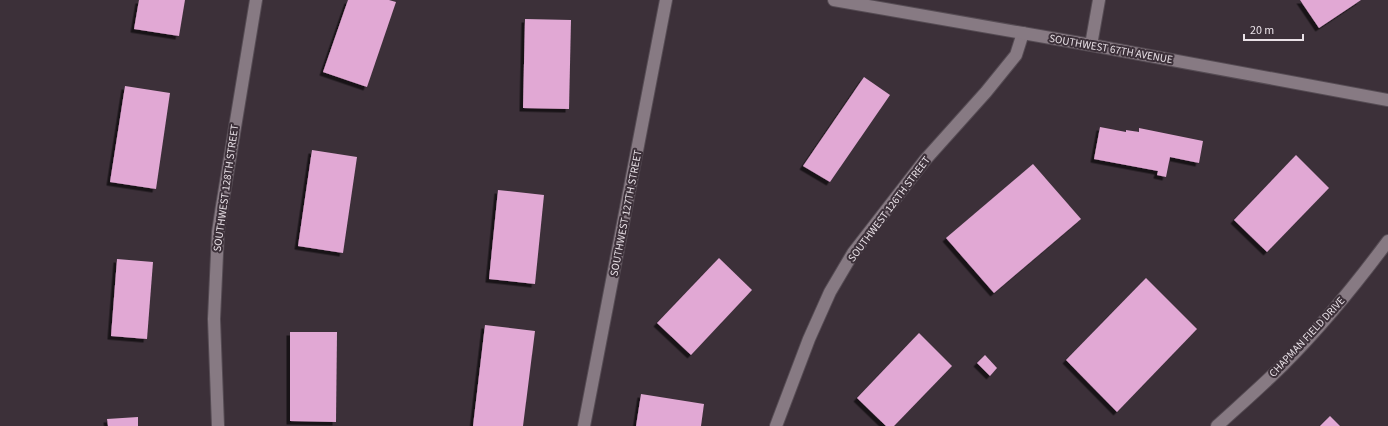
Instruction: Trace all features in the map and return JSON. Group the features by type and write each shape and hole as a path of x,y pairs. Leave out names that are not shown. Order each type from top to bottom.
{"street":[{"name":"SOUTHWEST 128TH STREET","path":"218,426 214,319 218,232 256,0"},
{"name":"SOUTHWEST 127TH STREET","path":"584,426 666,0"},
{"name":"SOUTHWEST 67TH AVENUE","path":"834,0 1091,45 1388,100"},
{"path":"1091,45 1099,0"},
{"name":"SOUTHWEST 126TH STREET","path":"776,426 809,339 830,292 854,253 925,160 986,92 1016,55 1024,33"},
{"name":"CHAPMAN FIELD DRIVE","path":"1217,426 1284,364 1318,328 1350,291 1388,241"}],"building":[{"path":"139,0 185,0 179,36 134,29"},
{"path":"348,0 389,0 396,2 367,87 323,72"},
{"path":"1300,0 1361,0 1319,28"},
{"path":"525,19 571,20 569,109 523,108"},
{"path":"864,77 890,95 830,182 803,166"},
{"path":"125,86 170,93 156,189 110,182"},
{"path":"1100,127 1126,132 1126,130 1139,132 1139,128 1203,141 1199,163 1170,157 1166,177 1157,175 1158,171 1094,159"},
{"path":"312,150 357,157 343,253 298,246"},
{"path":"1296,155 1329,188 1267,252 1234,220"},
{"path":"1033,164 1081,219 994,293 946,238"},
{"path":"498,190 544,195 535,284 489,279"},
{"path":"719,258 752,290 691,355 657,323"},
{"path":"117,259 153,262 147,339 111,336"},
{"path":"1146,278 1197,329 1117,412 1066,360"},
{"path":"485,325 535,331 523,426 473,426"},
{"path":"290,332 337,332 336,422 290,421"},
{"path":"919,333 952,366 894,426 886,426 857,398"},
{"path":"985,355 997,368 990,376 977,363"},
{"path":"641,394 704,404 701,426 636,426"},
{"path":"1330,416 1340,426 1320,426"},
{"path":"138,417 138,426 108,426 107,419"}]}
